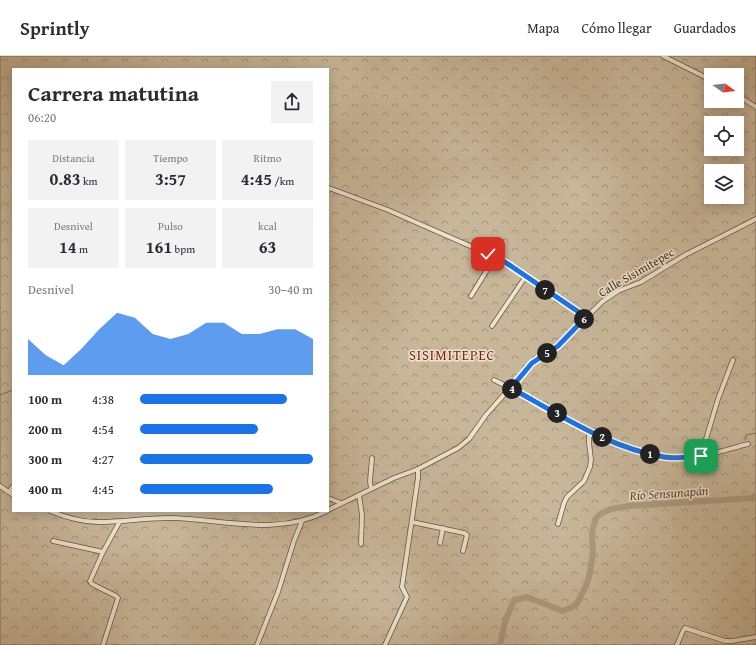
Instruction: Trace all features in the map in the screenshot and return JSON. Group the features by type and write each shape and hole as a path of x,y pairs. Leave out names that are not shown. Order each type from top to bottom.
{"street":[{"path":"663,56 704,76"},
{"path":"744,100 756,107"},
{"path":"329,188 381,207 502,260 586,317"},
{"name":"Calle Sisimitepec","path":"329,510 394,478 418,469 464,444 532,363 558,346 603,301 615,293 637,284 685,255 756,219"},
{"path":"470,296 495,257"},
{"path":"492,326 526,276"},
{"path":"701,456 718,399 733,360"},
{"path":"494,380 590,431 612,441 655,455 666,457 701,456 748,444"},
{"path":"558,524 567,497 584,481 590,467 590,431"},
{"path":"371,489 370,481 372,458"},
{"path":"385,645 406,597 402,587 418,478 418,469"},
{"path":"0,486 12,494"},
{"path":"8,492 12,487"},
{"path":"359,495 362,516 361,544"},
{"path":"329,498 342,503"},
{"name":"Calle Sisimitepec","path":"61,513 80,520 97,522 172,518 270,525 302,521 324,512"},
{"path":"103,645 118,598 92,584 90,581 120,520"},
{"path":"257,645 278,592 302,521"},
{"path":"412,522 467,534 463,551"},
{"path":"440,543 443,528"},
{"path":"53,541 103,552"},
{"path":"677,645 685,628 725,641 756,637"}],"green space":[{"path":"0,56 756,56 756,645 0,645"}],"waterway":[{"path":"0,395 12,390"},
{"path":"745,440 746,435 756,433"},
{"name":"Río Sensunapán","path":"500,645 505,622 514,600 527,597 563,611 576,605 587,584 593,553 592,532 596,518 600,514 611,509 630,506 752,498 756,495"}],"district":[{"name":"SISIMITEPEC","path":"452,355"}],"route":[{"path":"488,254 502,260 586,317 558,346 532,363 511,388 590,431 612,441 655,455 666,457 686,458 701,456"}]}
